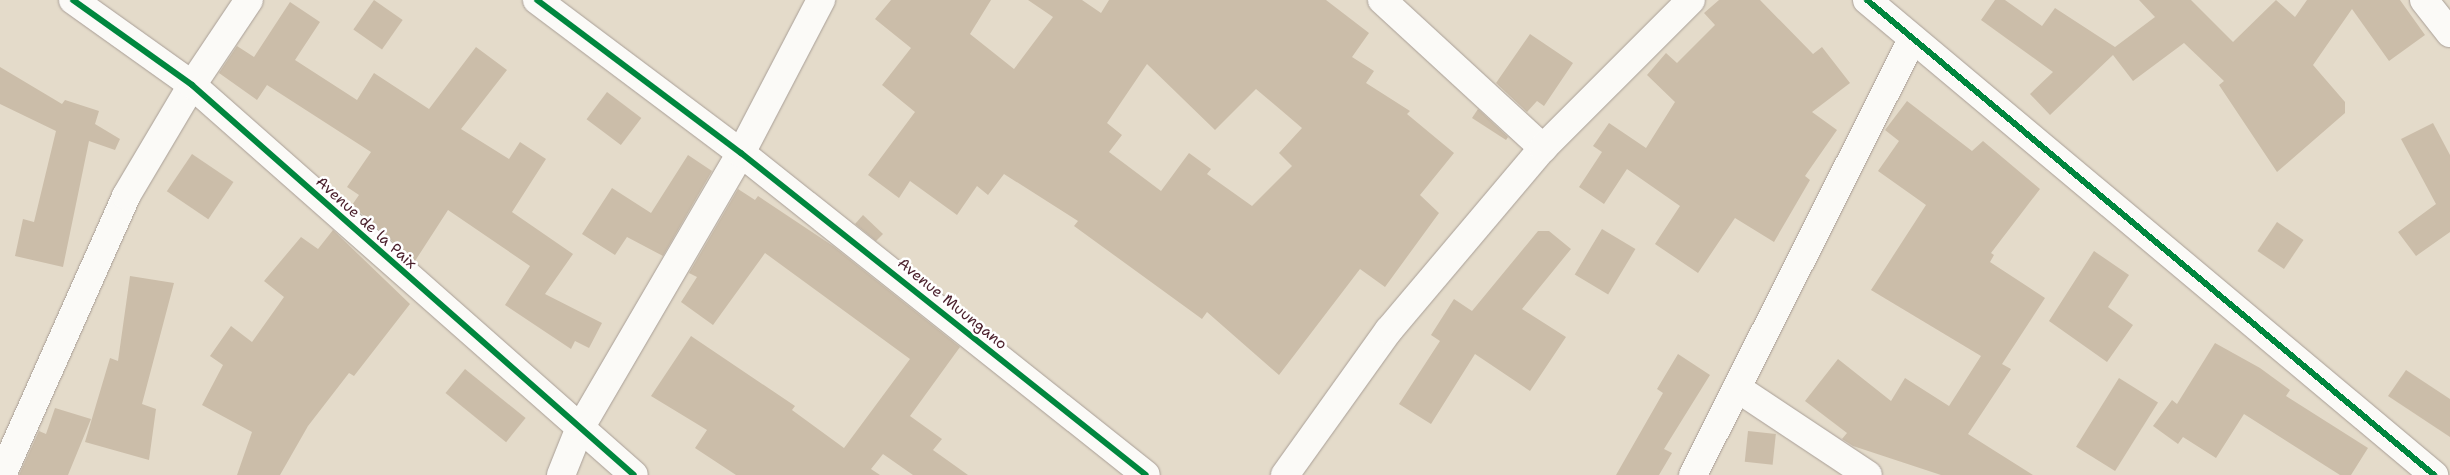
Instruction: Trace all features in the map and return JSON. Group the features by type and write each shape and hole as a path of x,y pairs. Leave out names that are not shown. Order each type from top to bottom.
{"street":[{"name":"Avenue de la Paix","path":"72,0 192,85 579,430 634,475"},
{"path":"2,475 126,196 192,85 249,0"},
{"name":"Avenue Muungano","path":"537,0 742,153 1146,475"},
{"path":"561,475 579,430 742,153 821,0"},
{"path":"1382,0 1544,148"},
{"path":"1285,475 1389,330 1544,148 1691,0"},
{"path":"1867,0 1911,41 2434,475"},
{"path":"2424,0 2450,33"},
{"path":"1693,475 1911,41"},
{"path":"1737,388 1868,475"}],"building":[{"path":"374,0 403,20 382,50 353,29"},
{"path":"891,0 991,0 970,34 1014,69 1053,17 1028,0 1082,0 1101,13 1109,0 1326,0 1369,33 1352,57 1374,71 1366,83 1410,111 1407,114 1454,153 1420,195 1439,213 1385,287 1360,269 1279,375 1207,312 1202,319 1074,226 1078,221 1004,174 988,195 977,186 957,215 910,181 899,198 868,175 915,112 882,85 911,48 875,19","holes":["1147,64 1215,130 1256,89 1302,128 1279,153 1292,166 1252,206 1207,174 1211,169 1189,153 1161,191 1109,152 1122,135 1107,123"]},
{"path":"1719,0 1760,0 1813,54 1822,47 1850,83 1812,112 1837,130 1805,176 1810,180 1774,242 1735,218 1698,273 1655,244 1680,206 1627,169 1604,204 1579,187 1602,152 1593,146 1609,123 1646,148 1675,102 1647,75 1666,53 1677,63 1715,25 1704,13"},
{"path":"1995,0 2005,0 2042,26 2055,8 2115,47 2155,17 2139,0 2191,0 2233,42 2276,0 2295,17 2307,0 2400,0 2425,35 2389,61 2352,9 2313,65 2345,102 2345,113 2277,172 2219,85 2224,81 2184,43 2133,81 2113,55 2050,115 2030,94 2053,72 1981,20"},
{"path":"290,2 320,22 295,60 357,100 374,73 429,109 476,47 507,70 461,129 509,159 520,142 546,159 512,212 573,254 545,294 602,323 589,348 575,341 571,349 505,305 530,266 448,210 415,261 352,205 359,195 347,187 371,152 267,85 257,100 219,73 237,46 254,57"},
{"path":"1530,34 1573,63 1544,106 1537,101 1527,112 1496,83"},
{"path":"0,67 62,104 65,100 99,111 95,124 120,139 115,150 89,141 63,267 15,256 23,219 34,222 56,131 0,104"},
{"path":"607,92 641,118 621,145 587,119"},
{"path":"1907,101 1972,151 1983,141 2040,189 1991,253 1994,255 1990,262 2045,298 2002,364 2011,369 1968,434 2033,475 1941,475 1853,446 1842,439 1847,433 1805,401 1838,359 1891,401 1905,378 1949,406 1981,356 1871,290 1926,205 1878,171 1899,141 1885,130"},
{"path":"1478,109 1508,137 1506,140 1472,118"},
{"path":"2433,123 2450,155 2450,232 2416,256 2398,232 2436,204 2401,139"},
{"path":"192,154 233,182 208,219 167,191"},
{"path":"688,155 712,171 663,256 627,237 615,255 582,234 612,188 651,213"},
{"path":"738,189 755,200 758,196 833,246 960,347 910,416 942,439 933,450 968,475 913,475 883,454 871,469 880,475 736,475 695,448 707,430 651,396 691,336 795,406 792,410 844,448 910,359 765,253 713,325 681,302 697,277 689,273"},
{"path":"863,215 883,234 876,241 855,224"},
{"path":"2277,222 2304,240 2284,269 2257,251"},
{"path":"1602,229 1635,249 1608,295 1575,274"},
{"path":"333,230 410,304 354,376 349,373 308,426 280,475 237,475 252,432 202,405 223,365 210,356 231,326 252,342 284,297 264,281 301,237 318,249"},
{"path":"1538,231 1549,231 1571,249 1522,309 1566,337 1530,391 1475,354 1431,424 1399,404 1440,341 1431,335 1454,299 1472,311"},
{"path":"2094,251 2129,275 2108,307 2133,325 2107,362 2049,321"},
{"path":"130,276 174,283 142,404 156,409 149,460 85,442 110,358 118,361"},
{"path":"2215,343 2260,368 2290,390 2286,396 2368,448 2351,475 2340,475 2244,414 2216,458 2183,437 2178,444 2153,426 2172,400 2177,404"},
{"path":"1678,354 1710,375 1664,449 1672,453 1659,475 1616,475 1663,393 1657,389"},
{"path":"465,369 526,418 506,442 445,393"},
{"path":"2406,370 2450,399 2450,437 2388,396"},
{"path":"2119,378 2158,402 2115,471 2076,447"},
{"path":"55,408 91,419 68,475 19,475 39,431 46,434"},
{"path":"1748,431 1776,434 1773,465 1745,462"}],"cycle path":[{"path":"73,0 192,85 634,475"},
{"path":"537,0 741,153 1146,475"},
{"path":"1867,0 2434,475"}]}
